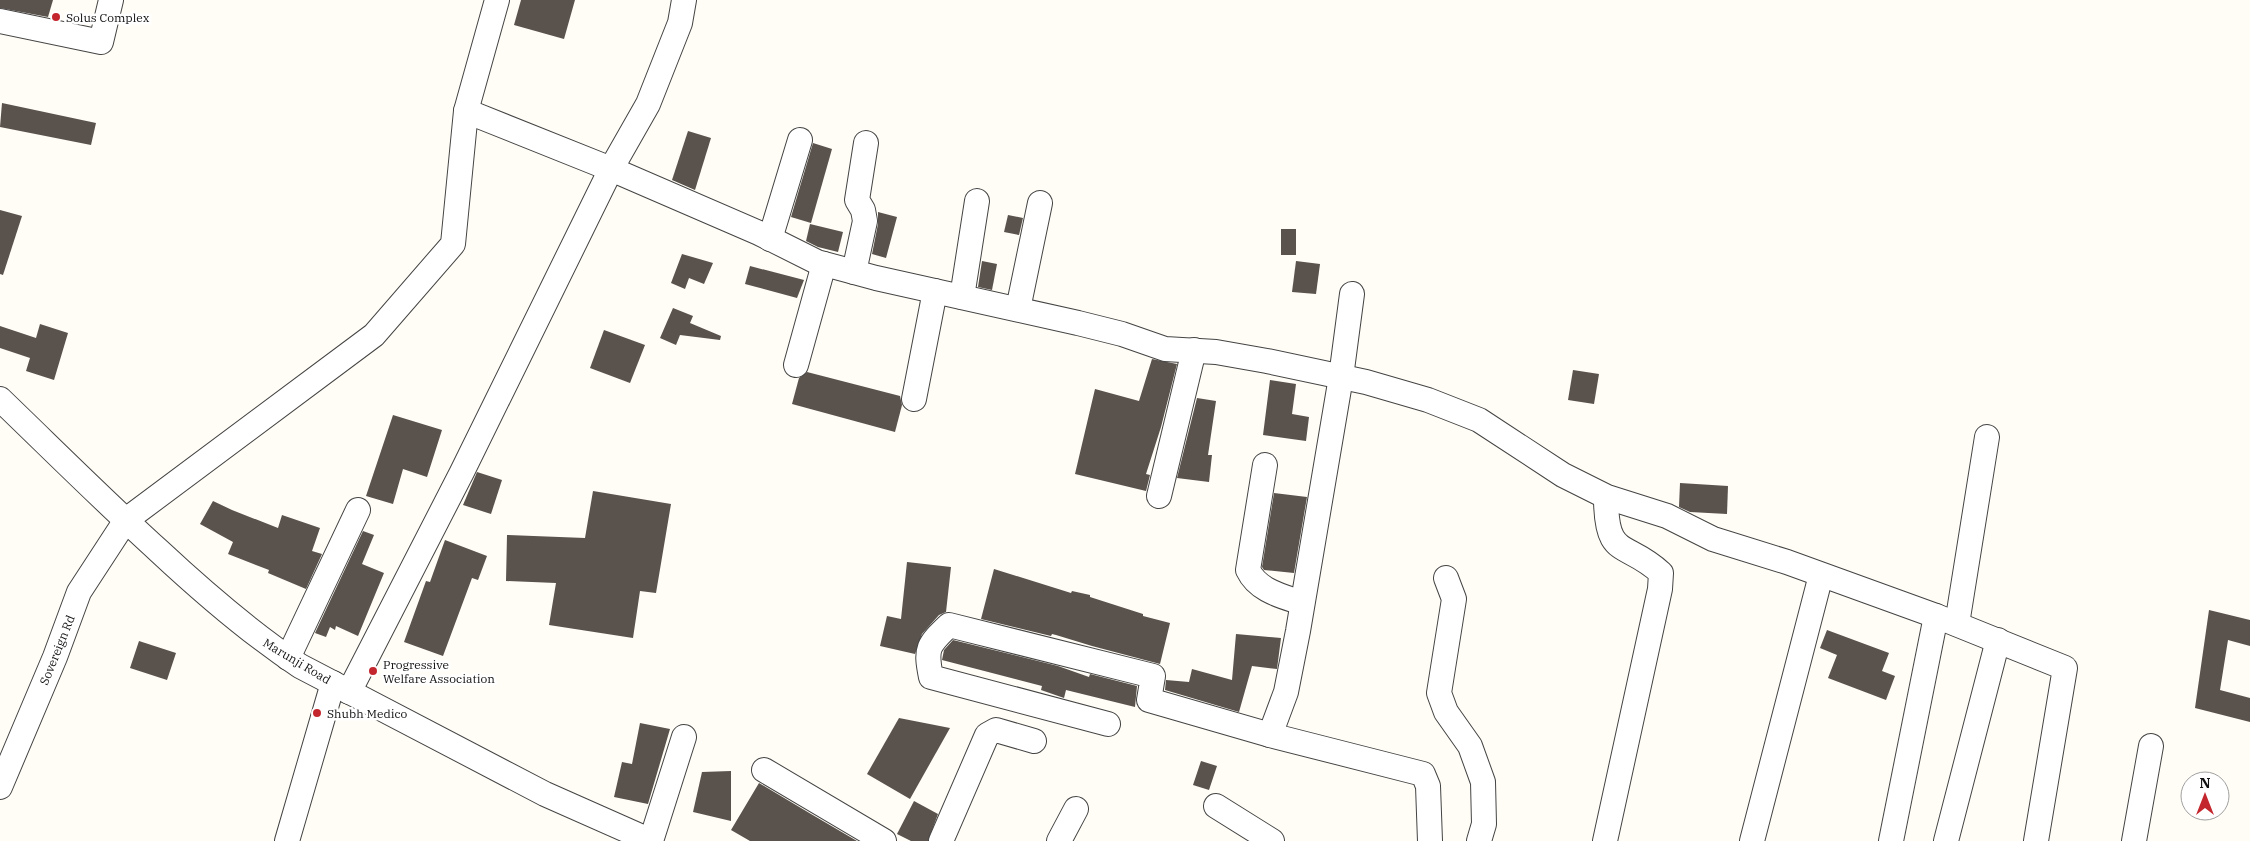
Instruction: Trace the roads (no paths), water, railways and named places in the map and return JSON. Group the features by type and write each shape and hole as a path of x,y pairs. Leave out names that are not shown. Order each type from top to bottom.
{"street":[{"path":"0,21 101,42 111,0"},
{"path":"126,520 374,335 453,244 466,112 497,0"},
{"path":"287,841 341,687 462,472 610,169 648,104 680,23 684,0"},
{"path":"466,112 610,169 824,264 1122,334 1165,349 1216,352 1341,377 1428,400 1479,420 1563,475 1606,497 1667,516 1713,539 1787,562 1947,620 2065,668 2036,841"},
{"path":"770,239 800,140"},
{"path":"854,272 865,221 863,210 857,200 866,142"},
{"path":"962,297 977,201"},
{"path":"1018,309 1040,203"},
{"path":"796,365 824,264"},
{"path":"914,400 935,291"},
{"path":"1270,735 1286,692 1341,377 1352,294"},
{"path":"1159,496 1194,350"},
{"name":"Marunji Road","path":"0,399 126,520 224,610 288,658 545,794 651,841"},
{"path":"1891,841 1947,620 1987,437"},
{"path":"1265,464 1248,570 1252,579 1264,588 1302,603"},
{"path":"1604,841 1660,589 1661,573 1651,564 1622,549 1611,537 1606,518 1606,497"},
{"path":"288,658 358,510"},
{"name":"Sovereign Rd","path":"0,787 55,657 79,592 126,520"},
{"path":"1752,841 1821,574"},
{"path":"1446,578 1454,599 1439,693 1446,712 1470,746 1483,782 1484,824 1479,841"},
{"path":"1108,724 931,677 927,661 931,642 949,625 1153,676 1149,700 1270,735 1423,774 1428,786 1430,841"},
{"path":"1946,841 1998,640"},
{"path":"941,841 987,735 996,730 1034,741"},
{"path":"651,841 684,737"},
{"path":"2134,841 2151,746"},
{"path":"764,770 884,841"},
{"path":"1216,806 1272,841"},
{"path":"1059,841 1076,809"}],"place":[{"name":"Solus Complex","path":"56,17"},
{"name":"Progressive Welfare Association","path":"373,671"},
{"name":"Shubh Medico","path":"317,713"}]}
